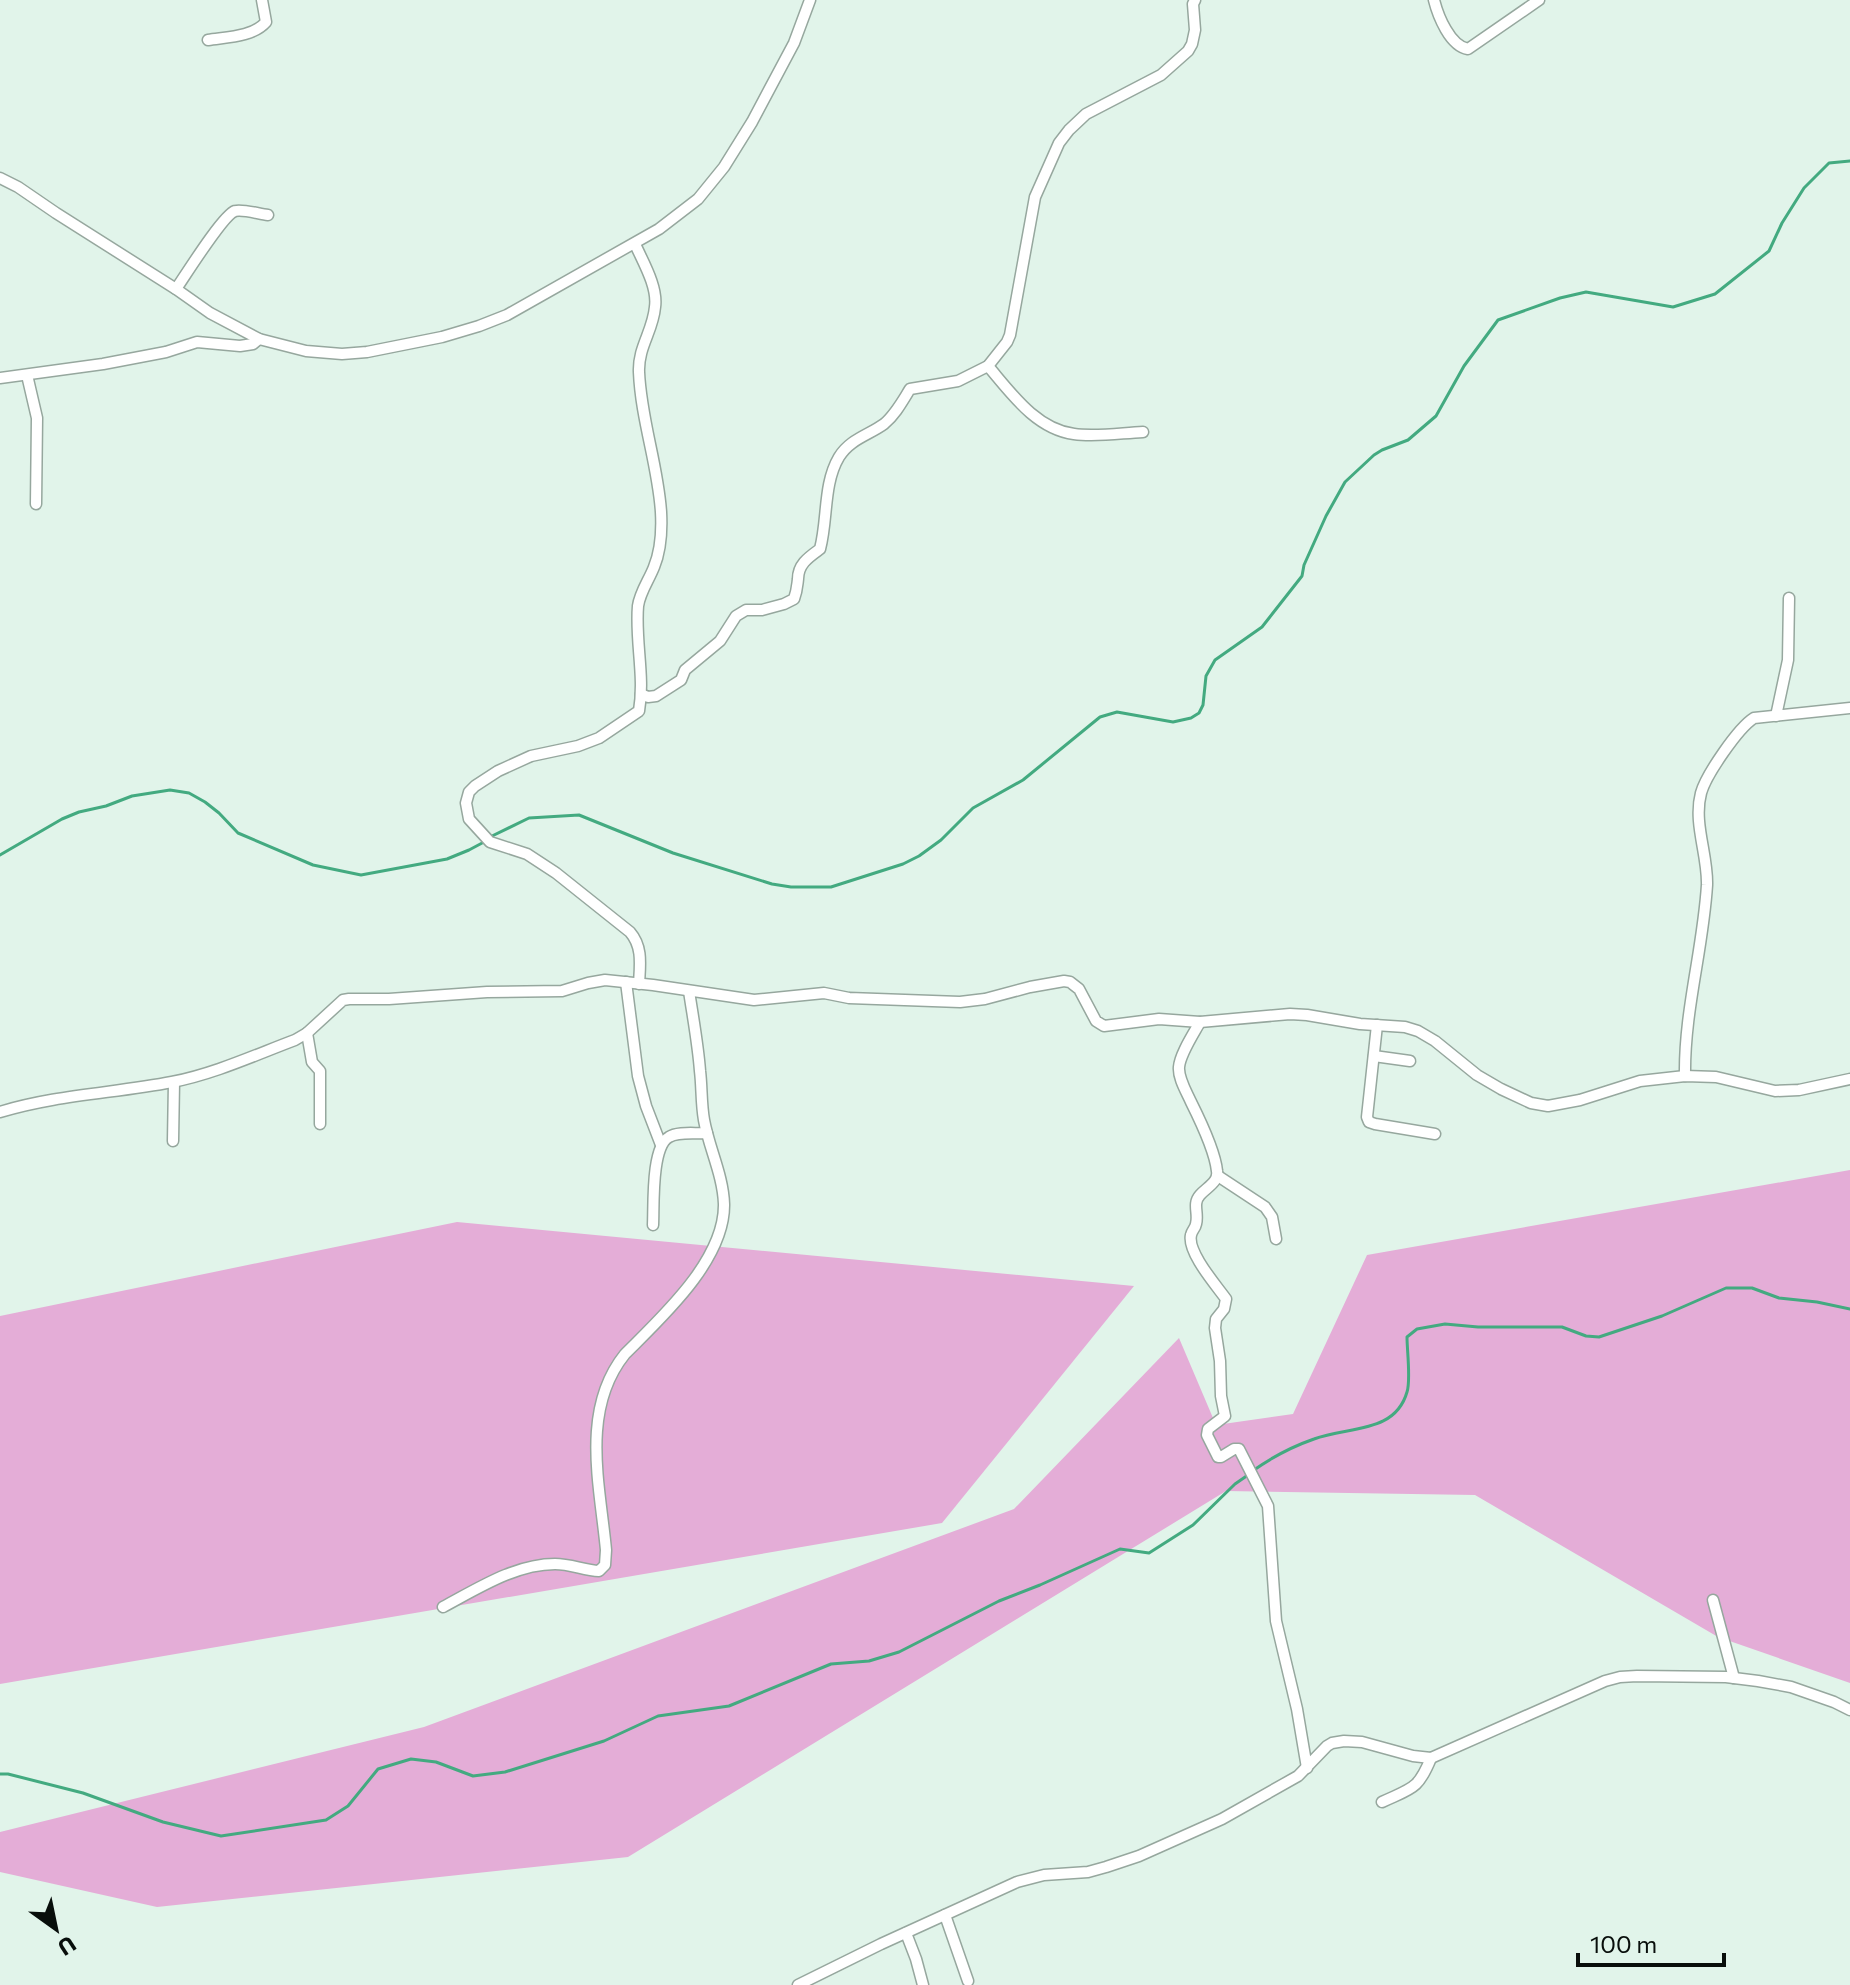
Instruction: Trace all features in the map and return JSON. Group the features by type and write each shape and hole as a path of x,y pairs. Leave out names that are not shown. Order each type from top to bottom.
{"street":[{"path":"208,40 247,34 261,27 266,22 262,0"},
{"path":"0,178 210,313 259,339 306,351 342,354 442,337 507,315 635,244 691,205 724,167 752,122 787,58 810,0"},
{"path":"641,694 656,696 681,680 685,670 720,641 741,613 762,610 794,599 803,563 820,549 830,482 839,457 849,446 892,417 910,389 958,381 988,366 1010,335 1035,197 1059,143 1086,114 1161,75 1188,51 1195,30 1195,0"},
{"path":"1434,0 1441,20 1456,44 1468,49 1539,0"},
{"path":"176,289 231,213 268,215"},
{"path":"635,244 649,276 656,304 642,346 639,370 658,486 661,529 657,558 639,605 639,711 599,738 531,756 507,766 475,786 467,797 467,810 469,819 487,840 527,854 630,932 639,950 639,984"},
{"path":"0,378 103,364 166,352 197,342 240,346 253,344 259,339"},
{"path":"988,366 1020,403 1052,428 1072,434 1143,432"},
{"path":"27,375 37,418 36,504"},
{"path":"1776,716 1788,660 1789,598"},
{"path":"1685,1076 1690,998 1699,962 1707,886 1699,810 1709,774 1749,721 1759,717 1850,708"},
{"path":"0,1112 32,1104 174,1082 243,1060 307,1033 343,1000 487,992 552,992 597,981 626,982 754,1000 824,993 849,998 960,1002 1064,981 1079,989 1096,1021 1104,1026 1159,1019 1200,1022 1290,1014 1405,1027 1435,1041 1486,1081 1541,1105 1562,1104 1640,1081 1685,1076 1716,1077 1775,1091 1799,1090 1850,1079"},
{"path":"626,982 638,1076 661,1145 655,1180 653,1225"},
{"path":"443,1607 504,1576 534,1566 567,1564 599,1571 605,1565 596,1448 604,1388 616,1365 697,1277 720,1231 724,1203 702,1107 689,991"},
{"path":"1200,1022 1181,1057 1179,1068 1183,1085 1200,1121 1218,1176 1269,1211 1276,1239"},
{"path":"1377,1025 1367,1117 1369,1122 1435,1134"},
{"path":"307,1033 312,1062 320,1071 320,1124"},
{"path":"1374,1056 1410,1061"},
{"path":"173,1141 174,1082"},
{"path":"661,1145 671,1136 707,1133"},
{"path":"1218,1176 1198,1196 1196,1226 1191,1239 1205,1271 1226,1299 1215,1328 1225,1416 1208,1429 1207,1435 1218,1457 1239,1449 1268,1506 1276,1621 1307,1768"},
{"path":"1713,1600 1734,1678"},
{"path":"798,1985 1017,1882 1044,1875 1088,1872 1139,1856 1222,1819 1285,1784 1307,1768 1327,1746 1344,1741 1362,1742 1431,1758 1605,1681 1637,1676 1734,1678 1791,1687 1850,1710"},
{"path":"1382,1802 1419,1782 1431,1758"},
{"path":"945,1915 968,1981"},
{"path":"906,1933 923,1985"}],"shaded area":[{"path":"1850,1170 1850,1683 1718,1637 1475,1495 1226,1491 628,1857 157,1907 0,1872 0,1832 424,1727 1014,1509 1179,1338 1216,1425 1293,1414 1367,1255"},
{"path":"457,1222 1134,1286 942,1523 0,1684 0,1316"}],"waterway":[{"path":"490,837 529,818 579,815 673,853 791,887 831,887 903,864 941,840 973,808 1023,780 1100,717 1117,712 1173,722 1199,713 1203,705 1206,676 1215,660 1262,627 1302,576 1326,516 1345,482 1374,455 1408,440 1436,416 1464,366 1498,320 1586,292 1673,307 1715,294 1769,251 1804,188 1829,163 1850,161"},
{"path":"0,855 79,812 132,796 170,790 189,793 205,802 238,833 313,865 361,875 447,859 484,842"},
{"path":"1254,1470 1306,1442 1369,1426 1392,1415 1401,1406 1407,1392 1407,1337 1417,1329 1445,1324 1562,1327 1586,1336 1599,1337 1662,1316 1726,1288 1752,1288 1779,1298 1850,1309"},
{"path":"0,1774 83,1793 163,1822 221,1836 326,1820 348,1806 378,1769 411,1759 436,1762 473,1776 505,1772 604,1741 658,1716 729,1706 831,1664 869,1661 899,1652 999,1601 1120,1549 1149,1553 1193,1525 1248,1475"}]}
